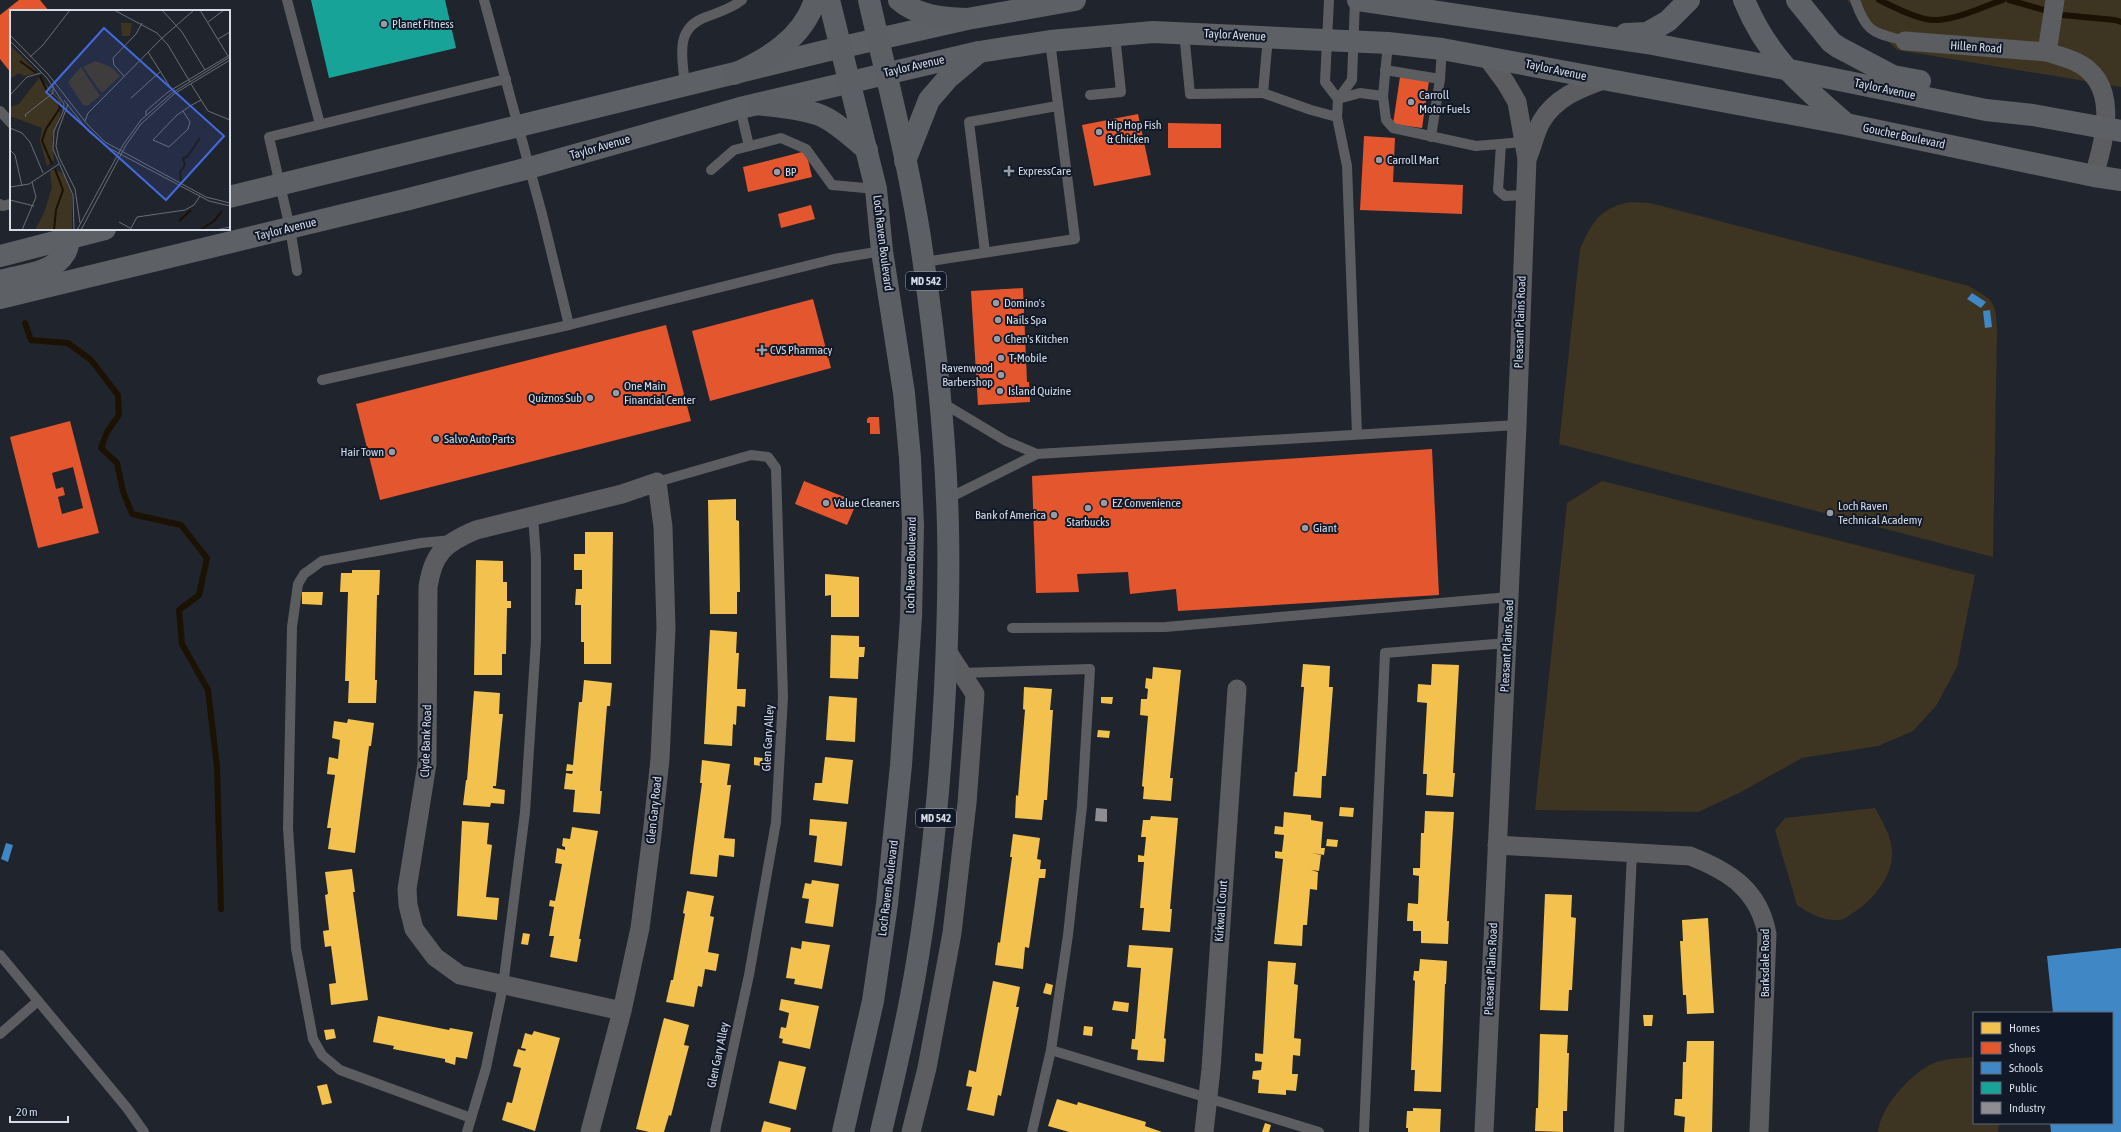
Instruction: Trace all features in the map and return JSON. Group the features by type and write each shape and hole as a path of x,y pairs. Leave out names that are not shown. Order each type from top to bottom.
{"main road":[{"path":"734,74 760,63 778,50 805,22 815,0"},
{"name":"Loch Raven Boulevard","path":"829,0 876,189 882,251 904,393 910,458 912,525 911,617 901,765 887,904 873,1001 843,1132"},
{"name":"MD 542","path":"869,0 905,162 924,262 940,401 947,500 947,651 940,764 930,867 914,979 881,1132"},
{"path":"899,0 918,11 939,18 967,19"},
{"path":"230,197 841,47 967,19 1075,0"},
{"name":"Taylor Avenue","path":"1358,0 1647,43 1784,68 1986,110"},
{"path":"1592,35 1647,33 1668,21 1690,0"},
{"name":"Goucher Boulevard","path":"1744,0 1751,16 1784,68 1846,124 2094,176 2121,180"},
{"path":"1797,0 1831,42 1893,76 1958,90 1986,110 2033,115 2114,130"},
{"name":"Taylor Avenue","path":"0,298 290,228 529,168 748,106 850,81 979,52 1050,41 1115,35 1184,32 1388,43 1486,56 1603,80 1846,124"},
{"path":"905,162 929,100 948,78 979,52"},
{"path":"748,106 801,110 822,116 842,128 867,150"},
{"path":"0,256 68,234 98,230"},
{"path":"0,281 46,269 56,263 66,253 68,234"}],"street":[{"path":"2047,52 2055,7"},
{"name":"Hillen Road","path":"1905,41 2047,52 2075,61 2095,76 2106,98 2114,130 2094,176"},
{"name":"Pleasant Plains Road","path":"1484,1132 1517,424 1525,151 1516,102 1506,83 1486,56"},
{"name":"Pleasant Plains Road","path":"1525,151 1541,122 1558,101 1572,92 1603,80"},
{"name":"Clyde Bank Road","path":"622,1011 502,986 460,975 435,957 414,929 408,905 409,872 427,764 428,588 434,561 439,553 454,540 476,530 622,494 657,482"},
{"name":"Glen Gary Road","path":"590,1132 622,1011 640,928 660,759 666,628 663,527 657,482"},
{"path":"911,1132 940,1002 952,933 962,861 975,694 947,651"},
{"name":"Kirkwall Court","path":"1204,1132 1208,1097 1237,689"},
{"name":"Barksdale Road","path":"1497,845 1690,856 1718,867 1734,877 1758,905 1764,918 1767,934 1759,1132"}],"lane":[{"path":"287,0 320,124"},
{"path":"484,0 519,127 569,325"},
{"path":"685,86 681,44 690,27 697,20 730,9 742,0"},
{"path":"1329,0 1325,82 1338,99"},
{"path":"1355,0 1352,80 1338,99 1337,117 1346,166 1357,434"},
{"path":"1855,0 1863,21 1872,32 1905,41"},
{"path":"1184,32 1190,94 1263,93 1311,110 1337,117"},
{"path":"1090,94 1121,92 1115,35"},
{"path":"1263,93 1268,37"},
{"path":"924,262 1075,239 1050,41"},
{"path":"1388,43 1383,96 1386,120 1393,128 1476,146 1501,144 1525,151"},
{"path":"1431,137 1440,79 1442,49"},
{"path":"1385,70 1440,79"},
{"path":"297,271 290,228 269,137 506,79"},
{"path":"1338,99 1360,93 1383,96"},
{"path":"748,106 749,146"},
{"path":"985,252 969,122 1057,106"},
{"path":"0,110 10,122"},
{"path":"711,170 734,150 781,138 806,148 832,185 876,189"},
{"path":"1501,144 1498,190 1505,196 1524,195"},
{"path":"0,204 2,206 10,204"},
{"path":"322,380 569,325 834,259 882,251"},
{"path":"940,401 1006,441 1037,454"},
{"path":"947,500 1037,454 1517,424"},
{"name":"Glen Gary Alley","path":"657,482 751,455 768,457 776,468 783,698 776,822 749,975 715,1132"},
{"path":"467,1132 486,1068 502,986 525,812 535,663 536,558 533,516"},
{"path":"454,540 421,543 322,561 304,574 298,584 292,626 288,828 296,948 313,1039 322,1055 340,1070 471,1118"},
{"path":"1012,628 1165,627 1509,597"},
{"path":"1364,1132 1385,653 1507,643"},
{"path":"961,673 1090,669 1082,806 1068,935 1051,1050 1032,1132"},
{"path":"1619,1132 1632,853"},
{"path":"0,955 127,1108 144,1132"},
{"path":"0,1034 38,1001"},
{"path":"1051,1050 1319,1132"}],"shaded area":[{"path":"1847,0 2121,0 2121,87 1897,50"},
{"path":"1630,202 1650,203 1969,286 1989,299 1996,313 1997,331 1993,557 1559,444 1580,249 1593,224 1598,218 1611,208"},
{"path":"1602,481 1975,575 1957,667 1936,706 1913,731 1878,746 1802,758 1741,792 1698,812 1535,810 1567,503"},
{"path":"1875,808 1888,834 1892,851 1892,861 1880,888 1858,910 1840,920 1822,918 1797,905 1775,830 1785,818"},
{"path":"1973,1057 1973,1124 1999,1124 1998,1132 1878,1132 1880,1122 1891,1101 1908,1081 1928,1066 1937,1062 1956,1058"}],"building: Homes":[{"path":"736,499 736,520 739,521 740,592 737,592 737,614 710,614 708,500"},
{"path":"585,532 613,532 611,664 584,664 584,642 581,642 581,605 575,605 576,589 582,589 582,570 574,570 574,554 585,554"},
{"path":"476,560 503,561 503,582 507,582 507,601 511,601 511,608 507,608 506,654 502,654 502,675 474,675"},
{"path":"352,570 380,570 379,595 377,595 375,680 377,680 376,703 348,703 349,681 345,681 348,592 340,592 341,573 352,573"},
{"path":"825,574 859,577 859,617 831,617 831,595 825,596"},
{"path":"302,592 323,592 322,605 302,604"},
{"path":"710,630 737,632 736,653 739,653 737,689 746,689 745,707 737,706 736,725 733,724 732,746 704,744"},
{"path":"831,635 859,636 859,647 865,647 864,657 859,657 858,679 830,678"},
{"path":"1303,664 1330,666 1329,687 1333,687 1326,776 1322,776 1321,798 1293,796 1295,772 1297,772 1304,687 1301,687"},
{"path":"1432,664 1459,665 1453,797 1426,795 1427,774 1423,774 1427,703 1417,702 1418,684 1431,685"},
{"path":"1153,667 1181,670 1170,778 1173,778 1171,801 1143,799 1144,787 1142,786 1148,716 1140,715 1141,699 1147,699 1148,689 1145,688 1146,678 1152,679"},
{"path":"584,680 612,683 610,706 607,706 600,791 602,791 600,814 573,812 575,790 564,789 566,773 572,774 573,771 566,771 567,764 573,765 579,702 582,702"},
{"path":"1024,687 1052,689 1050,710 1053,710 1047,800 1044,800 1042,820 1015,818 1025,710 1023,709"},
{"path":"474,691 500,693 499,714 503,714 496,786 493,786 493,788 505,790 504,804 491,803 490,807 463,805 467,780"},
{"path":"829,696 857,698 855,742 826,740"},
{"path":"1101,697 1113,697 1112,704 1101,703"},
{"path":"348,719 374,723 371,746 369,746 355,853 328,849 331,828 327,828 335,775 327,774 329,757 338,759 340,740 332,738 334,721 347,723"},
{"path":"1098,730 1110,731 1109,738 1097,737"},
{"path":"754,757 763,758 762,766 754,765"},
{"path":"825,757 853,760 848,804 813,800 815,783 822,783"},
{"path":"702,760 730,764 727,785 731,785 724,838 735,839 734,857 719,855 717,877 690,874 702,783 700,783"},
{"path":"1340,807 1354,808 1353,817 1339,816"},
{"path":"1425,811 1454,812 1447,921 1449,921 1448,944 1421,943 1421,931 1413,931 1413,921 1407,921 1408,903 1418,904 1419,876 1413,875 1413,868 1420,868 1421,833 1424,833"},
{"path":"1284,812 1311,815 1311,820 1323,822 1321,848 1325,848 1324,855 1312,853 1321,855 1319,871 1311,870 1318,872 1317,890 1310,889 1307,925 1303,925 1302,946 1274,944 1283,859 1275,858 1275,851 1282,852 1284,835 1274,834 1275,826 1283,827"},
{"path":"1151,816 1178,818 1170,909 1172,909 1170,932 1142,930 1144,908 1140,908 1144,862 1138,862 1138,855 1144,856 1146,837 1141,837 1143,820 1150,820"},
{"path":"810,819 847,822 842,866 814,862 817,836 809,835"},
{"path":"462,821 489,823 487,844 492,845 486,897 499,898 497,920 457,916"},
{"path":"572,827 598,831 579,939 581,939 577,962 550,957 554,936 549,936 554,907 549,906 550,900 555,901 562,864 555,863 557,848 565,850 565,847 562,846 563,838 570,839"},
{"path":"1013,834 1040,838 1037,859 1041,860 1040,869 1046,869 1045,878 1039,878 1029,948 1025,947 1023,969 995,965 998,942 1000,943 1012,857 1010,857"},
{"path":"1327,839 1338,840 1337,847 1326,846"},
{"path":"352,869 355,892 353,892 368,1000 331,1005 329,984 336,983 331,946 325,947 323,931 329,930 325,895 328,894 325,872"},
{"path":"812,880 839,884 833,927 805,923 809,899 802,898 805,883 811,884"},
{"path":"687,891 714,896 710,916 714,917 708,952 719,954 716,971 705,969 702,987 698,986 694,1007 666,1002 671,980 673,980 685,914 683,913"},
{"path":"1545,894 1572,895 1571,917 1576,918 1572,990 1569,990 1568,1011 1540,1010"},
{"path":"1708,918 1714,1013 1687,1014 1686,995 1683,995 1680,941 1683,941 1682,920"},
{"path":"523,933 530,934 528,945 521,944"},
{"path":"802,941 830,945 822,989 794,984 795,979 786,978 791,947 801,949"},
{"path":"1129,945 1173,948 1164,1038 1166,1039 1164,1062 1137,1060 1138,1050 1131,1049 1132,1039 1135,1039 1141,968 1127,967"},
{"path":"1420,959 1447,961 1441,1092 1414,1091 1415,1070 1411,1070 1415,981 1413,980 1414,971 1419,971"},
{"path":"1268,961 1296,963 1294,984 1298,985 1294,1038 1301,1039 1300,1056 1293,1055 1292,1074 1298,1074 1296,1091 1286,1090 1286,1095 1258,1093 1259,1080 1252,1079 1253,1071 1261,1070 1262,1062 1255,1061 1255,1053 1263,1054"},
{"path":"993,981 1020,987 1016,1007 1019,1007 1001,1096 998,1095 994,1116 967,1110 972,1087 966,1086 969,1070 976,1072"},
{"path":"1046,983 1053,985 1051,995 1043,993"},
{"path":"781,999 819,1006 810,1049 782,1043 783,1039 779,1038 781,1027 786,1028 789,1013 779,1010"},
{"path":"1114,1001 1129,1003 1128,1012 1112,1010"},
{"path":"1643,1015 1653,1015 1652,1026 1644,1026"},
{"path":"378,1016 449,1030 450,1028 473,1032 467,1059 456,1057 455,1065 445,1062 445,1059 393,1049 394,1046 373,1042"},
{"path":"664,1018 689,1025 684,1045 689,1046 671,1116 669,1115 664,1132 649,1132 636,1129"},
{"path":"1084,1026 1093,1027 1092,1036 1083,1035"},
{"path":"334,1029 336,1038 326,1040 324,1030"},
{"path":"534,1031 560,1038 535,1131 502,1120 507,1102 512,1103 521,1068 513,1066 518,1049 525,1051 526,1049 521,1048 525,1033 532,1035"},
{"path":"1540,1034 1568,1035 1567,1053 1569,1053 1567,1111 1563,1111 1563,1132 1535,1131 1536,1108 1538,1108"},
{"path":"1687,1041 1714,1041 1712,1132 1684,1132 1685,1117 1674,1115 1675,1099 1682,1099 1683,1062 1686,1062"},
{"path":"779,1061 806,1067 796,1110 769,1103"},
{"path":"327,1084 332,1103 322,1105 317,1086"},
{"path":"1057,1099 1077,1105 1078,1102 1146,1122 1145,1126 1162,1132 1069,1132 1048,1126"},
{"path":"1413,1108 1441,1109 1440,1132 1408,1132 1408,1128 1406,1128 1407,1111 1413,1111"},
{"path":"764,1121 791,1128 790,1132 761,1132"},
{"path":"1265,1123 1271,1125 1269,1132 1262,1132"}],"building: Shops":[{"path":"19,0 40,0 48,10 10,10 10,72 0,59 0,15"},
{"name":"Carroll Motor Fuels","path":"1400,77 1429,81 1422,128 1393,124"},
{"path":"1138,114 1151,175 1094,186 1082,125"},
{"path":"1168,123 1221,124 1221,148 1168,148"},
{"name":"Carroll Mart","path":"1364,136 1395,138 1393,182 1463,185 1462,214 1360,210"},
{"name":"BP","path":"806,151 812,177 748,192 743,167"},
{"path":"811,205 815,219 781,228 778,214"},
{"path":"1023,288 1027,382 1029,382 1030,402 978,405 971,291"},
{"name":"CVS Pharmacy","path":"813,299 831,368 710,401 692,331"},
{"path":"666,325 691,421 380,500 356,404"},
{"path":"869,417 879,417 880,434 870,434 870,423 867,423 867,419"},
{"path":"70,421 99,533 38,548 10,437","holes":["73,467 83,508 62,514 58,497 65,495 63,487 56,489 52,473"]},
{"name":"Giant","path":"1432,449 1439,595 1178,611 1176,589 1130,594 1128,572 1077,574 1079,592 1036,593 1032,476"},
{"name":"Value Cleaners","path":"804,481 857,502 847,525 795,504"}],"building: Schools":[{"path":"1972,293 1986,302 1981,308 1967,299"},
{"path":"1990,310 1992,327 1985,328 1983,311"},
{"path":"6,843 13,845 8,862 1,859"},
{"path":"2121,948 2121,1132 2051,1132 2050,1124 2113,1124 2113,1012 2053,1012 2047,956"}],"building: Public":[{"name":"Planet Fitness","path":"311,0 445,0 456,48 329,78"}],"building: Industry":[{"path":"1096,808 1107,809 1107,822 1095,821"}],"waterway":[{"path":"1879,0 1899,10 1930,20 1945,19 1962,15 2003,0"},
{"path":"2009,0 2062,15 2115,20 2121,22"},
{"path":"25,323 31,340 68,343 91,360 118,395 119,415 107,432 101,448 117,463 123,491 132,514 181,525 207,558 199,595 179,610 182,644 208,690 217,767 221,909"}],"place":[{"name":"Planet Fitness","path":"384,24"},
{"name":"Carroll Motor Fuels","path":"1411,102"},
{"name":"Hip Hop Fish & Chicken","path":"1099,132"},
{"name":"Carroll Mart","path":"1379,160"},
{"name":"ExpressCare","path":"1009,171"},
{"name":"BP","path":"777,172"},
{"name":"Domino's","path":"996,303"},
{"name":"Nails Spa","path":"998,320"},
{"name":"Chen's Kitchen","path":"997,339"},
{"name":"CVS Pharmacy","path":"762,350"},
{"name":"T-Mobile","path":"1001,358"},
{"name":"Ravenwood Barbershop","path":"1001,375"},
{"name":"Island Quizine","path":"1000,391"},
{"name":"One Main Financial Center","path":"616,393"},
{"name":"Quiznos Sub","path":"590,398"},
{"name":"Salvo Auto Parts","path":"436,439"},
{"name":"Hair Town","path":"392,452"},
{"name":"Value Cleaners","path":"826,503"},
{"name":"EZ Convenience","path":"1104,503"},
{"name":"Starbucks","path":"1088,508"},
{"name":"Loch Raven Technical Academy","path":"1830,513"},
{"name":"Bank of America","path":"1054,515"},
{"name":"Giant","path":"1305,528"}]}
